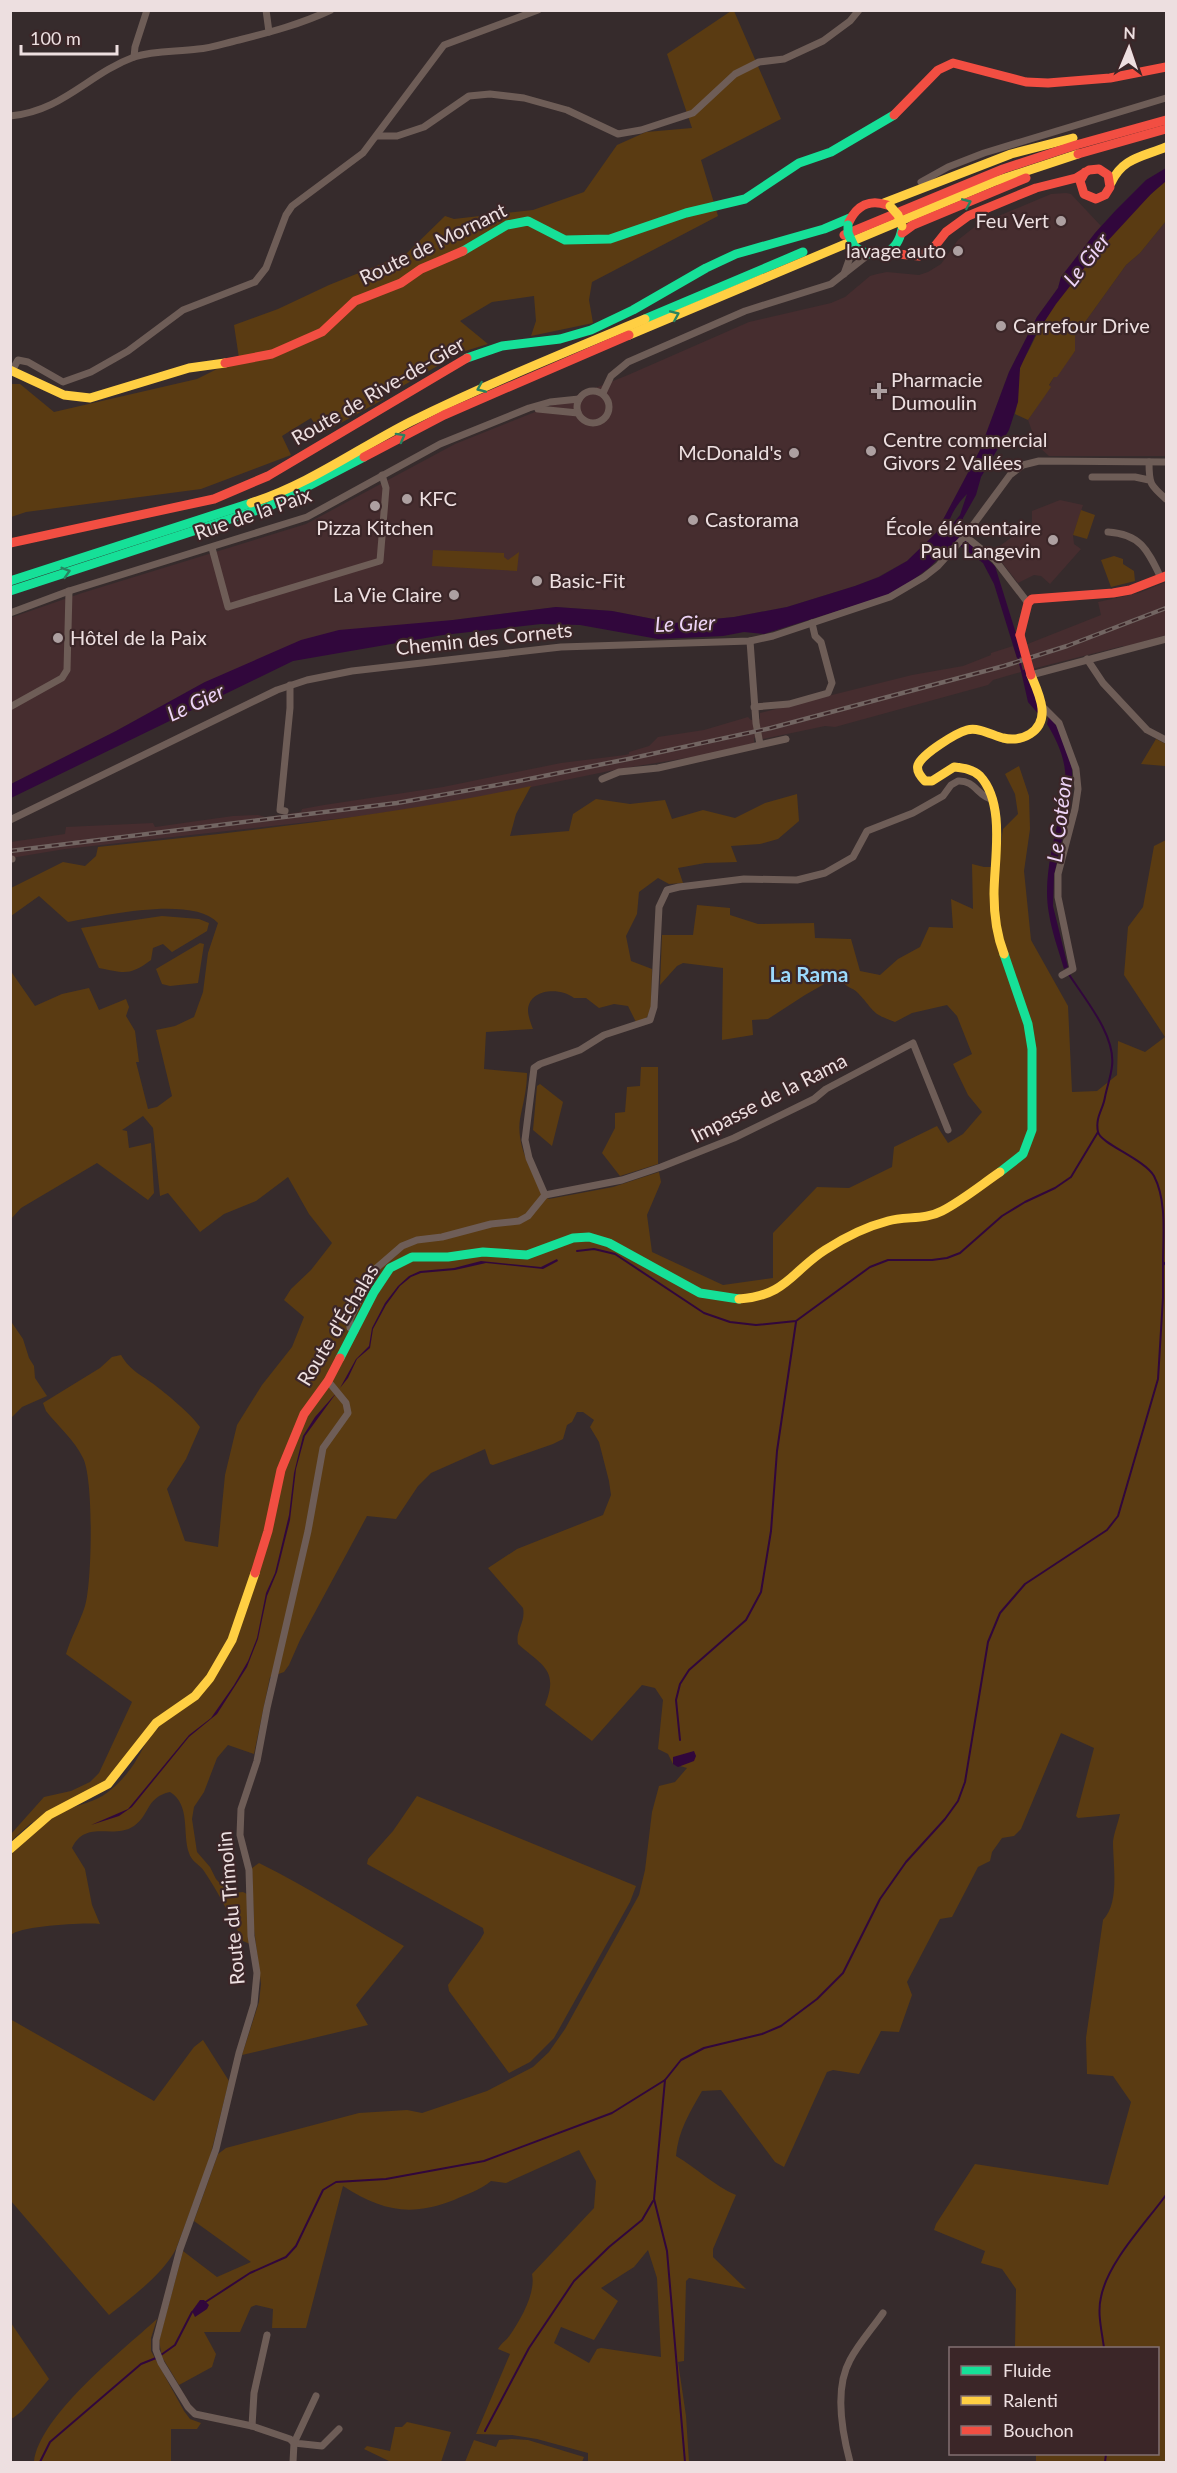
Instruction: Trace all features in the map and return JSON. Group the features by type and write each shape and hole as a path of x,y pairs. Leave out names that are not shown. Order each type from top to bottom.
{"main road":[{"name":"Route de Mornant","path":"12,370 64,395 90,398 189,368 250,360 272,354 322,332 355,301 401,283 422,269 464,250 507,225 528,221 565,240 610,239 686,213 745,199 799,163 831,152 883,123 903,108 938,70 953,63 1026,82 1048,83 1110,78 1167,67"},
{"path":"10,581 264,499 311,477 442,406 960,185 1035,158 1167,120"},
{"path":"1135,128 1124,127 1011,154 887,204 865,203 856,209 846,226 854,246 868,255 887,253 919,256 931,251 946,232 968,216 1036,188 1076,178 1094,168 1104,171 1117,170 1137,157 1167,147"},
{"path":"10,591 270,506 444,415 558,364 993,182 1105,145 1167,129"},
{"path":"887,253 901,232 913,225 1105,145"},
{"path":"1060,183 1081,190 1087,197 1096,199 1105,195 1117,170"},
{"path":"1104,171 1111,183"},
{"path":"1081,190 1080,181 1085,172"},
{"path":"887,204 898,215 901,246 909,256"},
{"name":"Route de Rive-de-Gier","path":"10,543 214,499 268,476 462,360 502,346 560,339 591,330 633,310 706,268 736,255 824,229 846,226"},
{"name":"Route de Rive-de-Gier","path":"824,229 846,226"},
{"path":"1043,707 1020,635 1028,603 1036,598 1130,590 1164,577"},
{"name":"Route d'Échalas","path":"10,1849 49,1815 108,1784 156,1723 195,1696 210,1678 232,1640 241,1619 268,1531 281,1470 304,1414 328,1381 380,1280 390,1268 412,1257 448,1257 483,1252 526,1254 578,1237 595,1238 686,1287 706,1294 739,1300 762,1296 784,1286 839,1240 890,1220 936,1214 1018,1159 1027,1148 1032,1130 1032,1049 1028,1024 998,933 994,897 997,824 992,799 986,785 975,771 954,767 932,781 925,781 920,777 918,764 927,754 967,730 983,731 1008,739 1025,737 1034,732 1040,724 1043,707"}],"street":[{"path":"134,57 147,10"},
{"path":"266,10 269,32"},
{"path":"10,116 29,114 61,101 103,72 134,57 152,53 200,49 299,24 331,10"},
{"path":"12,370 18,360 28,362 63,382 74,380 128,351 183,310 255,282 266,268 286,215 292,206 363,153 444,45 538,10"},
{"path":"377,136 397,136 424,127 469,96 490,94 524,98 567,110 618,134 641,130 693,113 735,74 759,62 784,59 823,41 850,21 859,10"},
{"path":"921,182 948,167 984,153 1158,103 1167,98"},
{"path":"844,274 854,246"},
{"path":"603,393 611,376 628,362 760,305 831,284 868,255"},
{"path":"592,390 603,393 608,399 610,408 604,419 590,423 581,418 578,413 579,399 592,390"},
{"name":"Rue de la Paix","path":"10,613 69,591 307,517 440,444 529,408 550,402 579,399"},
{"name":"Rue de la Paix","path":"529,408 578,413"},
{"name":"Chemin des Cornets","path":"10,820 290,686 352,671 561,647 750,641 812,623 890,597 924,577 938,566 965,536 1010,475 1023,465 1039,461 1167,462"},
{"path":"1149,462 1151,487 1167,499"},
{"path":"212,548 228,607 380,561 386,488 382,475"},
{"path":"1092,477 1135,477 1149,480"},
{"path":"1108,532 1119,533 1140,543 1148,551 1164,577"},
{"path":"965,536 995,560 1028,603"},
{"path":"10,707 63,678 68,670 69,591"},
{"path":"754,707 789,704 828,693 831,689 832,683 821,642 815,636 812,623"},
{"path":"1031,675 1167,639"},
{"path":"750,641 754,707 760,744"},
{"path":"1087,659 1102,683 1147,730 1167,740"},
{"path":"285,811 280,810 290,686"},
{"path":"1043,707 1059,723 1076,769 1078,789 1058,874 1058,897 1073,969 1062,975"},
{"path":"602,779 619,772 658,768 786,739"},
{"path":"355,1331 350,1328 350,1319 372,1272 396,1250 417,1240 442,1238 491,1224 519,1221 528,1216 545,1195 529,1158 525,1140 534,1068 580,1050 604,1035 650,1020 654,1007 659,907 667,890 744,879 797,880 825,873 853,857 867,831 923,808 943,796 951,785 958,781 971,783 985,797 992,799"},
{"name":"Impasse de la Rama","path":"545,1195 635,1176 734,1138 814,1099 826,1089 913,1043 948,1130"},
{"name":"Route du Trimolin","path":"294,2443 290,2439 252,2426 204,2417 188,2407 162,2363 156,2350 156,2340 180,2249 218,2141 239,2053 254,2004 257,1981 251,1936 250,1887 240,1834 240,1818 245,1794 257,1761 308,1531 323,1448 348,1413 343,1398 328,1381"},
{"path":"850,2463 845,2439 842,2384 851,2358 883,2313"},
{"path":"252,2426 254,2393 267,2335"},
{"path":"293,2463 294,2443 316,2396"},
{"path":"294,2443 322,2446 339,2428"}],"shaded area":[{"path":"734,11 781,119 701,160 718,216 592,282 589,300 593,323 531,336 536,321 534,296 492,302 460,321 488,344 462,352 399,388 396,382 381,390 384,399 321,434 311,418 282,436 291,455 201,489 26,512 11,517 10,384 20,384 54,412 197,379 239,358 234,325 278,309 329,285 406,254 445,216 454,219 533,210 584,192 617,145 646,132 692,128 667,54"},
{"path":"1166,181 1166,221 1140,253 1126,265 1075,336 1075,351 1057,377 1054,377 1049,385 1051,387 1028,420 1015,414 1021,365 1056,303 1109,236"},
{"path":"1051,194 1071,194 1101,226 1061,277 1058,288 1037,317 1009,372 980,450 936,533 907,561 878,577 855,586 787,607 734,617 674,623 612,611 556,607 453,620 205,682 116,731 11,784 10,618 82,593 306,524 455,444 628,375 749,322 831,303 845,297 870,276 877,274 887,272 919,275 928,272 941,264 958,240 977,225"},
{"path":"1166,221 1166,456 1049,456 1037,445 1028,420 1054,377 1075,351 1075,336 1126,265 1140,253"},
{"name":"École élémentaire Paul Langevin","path":"1060,500 1083,505 1073,535 1074,544 1081,549 1050,584 1041,576 1034,575 1018,583 993,551 1020,531 1032,533 1032,511"},
{"path":"1081,510 1095,515 1087,539 1073,535"},
{"path":"433,550 504,553 504,557 508,560 519,552 517,571 432,566"},
{"path":"1114,556 1123,559 1123,564 1134,571 1135,581 1111,587 1101,560"},
{"path":"1166,582 1166,635 1032,669 1025,645 1101,615 1098,602 1139,593"},
{"path":"1013,646 1017,658 1023,656 1026,669 993,680 988,685 835,727 825,726 763,739 761,736 754,738 754,743 705,755 619,769 468,800 362,816 65,849 11,858 11,842 65,834 66,827 153,823 155,827 233,816 265,817 301,812 302,809 324,805 443,787 561,763 625,755 649,746 658,737 704,730 748,717 751,720 760,719 760,713 912,675 963,666"},
{"path":"1156,739 1166,744 1166,769 1165,766 1141,764"},
{"path":"1019,766 1029,796 1030,829 1024,871 1031,940 1068,1006 1072,1092 1097,1091 1117,1075 1118,1041 1145,1052 1165,1037 1124,975 1128,927 1143,907 1154,846 1166,840 1166,2462 1036,2462 1036,2455 1159,2455 1159,2347 1015,2347 1016,2289 1002,2269 981,2263 985,2251 934,2230 975,2164 1108,2185 1131,2102 1113,2076 1087,2074 1086,2038 1103,1920 1112,1904 1114,1894 1113,1842 1120,1814 1078,1818 1076,1816 1094,1748 1061,1733 1021,1829 1014,1836 1002,1838 992,1852 990,1861 978,1867 952,1917 940,1919 907,1982 912,1995 899,2032 881,2031 859,2074 833,2070 827,2072 784,2167 775,2162 721,2090 702,2091 689,2114 679,2138 676,2156 720,2187 736,2195 713,2249 713,2257 746,2289 689,2278 686,2281 684,2361 678,2362 686,2416 689,2462 588,2462 588,2453 537,2439 512,2435 476,2434 510,2354 498,2349 514,2329 527,2306 532,2289 532,2274 594,2208 596,2181 579,2150 506,2183 491,2181 454,2200 424,2208 410,2210 384,2206 343,2186 306,2328 272,2328 273,2309 256,2305 251,2307 240,2332 204,2332 216,2354 212,2367 179,2385 162,2357 159,2341 183,2251 217,2277 251,2262 194,2221 218,2154 226,2148 359,2113 407,2110 422,2113 487,2091 533,2067 549,2052 565,2029 639,1895 645,1870 652,1812 659,1786 675,1782 687,1768 673,1764 668,1754 658,1749 663,1700 655,1688 642,1685 592,1741 545,1705 549,1693 549,1676 541,1664 518,1644 523,1608 488,1568 517,1549 603,1515 611,1495 599,1442 590,1427 594,1420 583,1412 577,1412 572,1422 567,1425 563,1439 553,1444 493,1465 490,1464 485,1449 431,1473 418,1486 396,1519 367,1516 300,1640 289,1665 284,1672 270,1677 254,1754 228,1745 217,1758 204,1792 194,1807 192,1819 197,1852 225,1889 233,1893 247,1894 250,1944 243,1941 209,1879 190,1856 181,1804 170,1792 156,1798 134,1826 126,1830 85,1834 72,1848 85,1869 92,1905 100,1924 39,1927 11,1935 11,1851 51,1818 98,1798 112,1788 129,1771 149,1738 159,1728 153,1722 103,1784 30,1824 11,1841 11,1834 44,1797 71,1791 90,1782 99,1773 132,1702 66,1654 83,1612 87,1594 91,1532 89,1487 87,1469 80,1452 46,1411 43,1403 100,1368 112,1357 121,1355 133,1369 173,1400 200,1427 186,1459 167,1489 185,1541 218,1547 225,1475 237,1425 262,1385 292,1347 304,1317 284,1300 332,1243 309,1214 288,1177 256,1201 224,1214 200,1232 168,1193 160,1196 153,1128 143,1116 122,1130 127,1131 129,1148 151,1143 154,1193 148,1200 97,1163 21,1208 11,1219 10,970 35,1006 62,994 89,988 99,1010 126,999 129,1007 126,1016 135,1031 139,1062 136,1062 148,1109 157,1107 172,1096 156,1030 175,1026 194,1017 203,992 208,953 218,923 206,915 189,910 168,909 124,912 68,922 39,896 11,916 11,888 63,862 85,866 96,856 98,847 369,815 531,786 516,814 510,836 569,831 573,814 596,799 630,804 665,800 672,819 703,810 735,818 765,803 797,794 799,821 778,839 760,844 731,846 737,862 705,863 678,868 683,883 669,884 658,878 639,892 637,914 626,936 631,961 652,969 651,1010 645,1020 636,1022 628,1006 614,1004 599,1008 586,998 574,998 554,991 534,997 530,1003 528,1012 533,1029 486,1032 484,1069 527,1073 520,1119 520,1139 543,1195 549,1199 613,1187 659,1172 661,1182 647,1215 652,1252 723,1285 773,1278 773,1233 817,1187 849,1188 892,1167 894,1147 937,1126 948,1143 963,1134 982,1112 968,1095 953,1064 972,1054 957,1016 947,1005 912,1013 895,1022 877,1014 858,993 841,979 833,979 768,1019 752,1020 753,1035 722,1040 723,968 683,963 677,966 660,985 662,935 693,935 697,905 730,908 730,915 758,924 814,923 815,938 851,939 860,971 880,975 898,959 920,947 929,927 953,928 951,899 973,909 972,864 998,867 1003,829 1018,814 1015,794 1005,774","holes":["648,2250 657,2278 661,2357 601,2348 597,2349 589,2363 554,2343 561,2327 594,2340 618,2301 601,2288 634,2267"]},
{"path":"162,916 199,919 209,923 207,931 172,952 163,944 153,948 151,960 138,969 127,972 99,968 81,928"},
{"path":"200,943 204,944 198,983 170,986 162,984 156,969"},
{"path":"641,1067 658,1067 658,1164 620,1176 602,1153 615,1128 615,1113 625,1112 627,1087 640,1086"},
{"path":"540,1084 563,1102 552,1146 533,1130 537,1086"},
{"path":"10,1320 23,1339 34,1366 35,1378 47,1396 22,1407 11,1418"},
{"path":"417,1796 636,1886 630,1902 554,2038 530,2062 509,2073 449,1991 448,1985 480,1940 484,1933 483,1928 367,1864 368,1859 393,1831"},
{"path":"259,1863 404,1946 356,2005 368,2025 242,2055 259,2002 261,1984 254,1929 252,1868"},
{"path":"10,2019 154,2101 194,2047 203,2040 229,2081 209,2161 176,2249 155,2277 109,2315 11,2201"},
{"path":"157,2319 151,2338 151,2351 184,2411 190,2419 201,2423 197,2429 171,2429 171,2462 34,2462 39,2444 66,2405 104,2366"},
{"path":"11,2323 49,2379 22,2411 13,2418 10,2417"},
{"path":"407,2422 451,2432 441,2462 391,2462 364,2449 367,2446 390,2451 395,2427 402,2427"},
{"path":"474,2440 496,2447 499,2440 528,2440 584,2457 582,2462 465,2462"}],"water":[{"name":"Le Gier","path":"1166,168 1166,181 1151,194 1092,258 1056,304 1035,336 1020,368 1018,402 1009,430 981,477 976,495 963,518 962,533 965,539 995,566 1023,656 1017,658 994,584 983,563 955,542 929,568 902,588 882,597 764,634 744,632 723,636 658,639 580,625 541,624 443,635 293,661 11,798 11,784 116,731 205,682 301,640 339,630 453,620 556,607 612,611 674,623 734,617 787,607 879,577 907,561 936,533 980,450 1009,372 1037,317 1058,288 1061,277 1095,233 1146,180","holes":["967,494 960,515 947,531 954,511"]},
{"path":"1026,669 1041,717 1028,702 1021,671"},
{"path":"1049,716 1063,735 1072,770 1068,813 1054,875 1053,906 1068,967 1064,969 1050,921 1047,890 1051,853 1059,817 1062,815 1066,778 1059,747 1047,724"},
{"path":"557,1259 558,1261 543,1269 486,1263 455,1270 421,1273 411,1277 400,1286 386,1305 373,1329 370,1348 357,1359 348,1378 340,1388 356,1359 369,1346 372,1328 385,1303 398,1286 409,1276 420,1271 454,1268 481,1261 541,1267"},
{"path":"337,1392 305,1436 296,1469 290,1520 277,1572 267,1596 258,1639 247,1667 217,1714 189,1737 132,1807 119,1816 91,1825 128,1809 189,1735 211,1718 248,1661 257,1638 266,1593 275,1573 289,1515 294,1473 303,1436 315,1417"},
{"path":"694,1751 696,1756 694,1761 678,1767 673,1764 673,1757"},
{"path":"200,2300 204,2300 209,2305 195,2317 192,2311"}],"waterway":[{"name":"Le Cotéon","path":"1018,656 1022,671"},
{"name":"Le Cotéon","path":"1062,818 1066,791"},
{"name":"Le Cotéon","path":"1068,973 1098,1017 1112,1054 1111,1070 1098,1118 1098,1132 1107,1142 1141,1164 1154,1176 1163,1207 1163,1262 1166,1265"},
{"path":"577,1251 594,1249 615,1254 704,1313 730,1322 756,1325 796,1321 870,1267 888,1260 932,1260 960,1253 1002,1216 1071,1177 1098,1132"},
{"path":"685,2462 667,2251 654,2199 665,2080 681,2060 704,2048 762,2034 781,2026 817,1999 843,1973 880,1899 906,1862 958,1801 965,1782 988,1642 1000,1613 1025,1584 1107,1530 1118,1516 1158,1379 1163,1262"},
{"path":"680,1740 676,1700 680,1684 689,1670 746,1620 761,1592 771,1531 777,1451 796,1322"},
{"path":"204,2303 250,2273 286,2257 296,2246 323,2190 336,2182 386,2179 484,2161 612,2113 665,2080"},
{"path":"1104,2347 1100,2309 1105,2284 1119,2257 1166,2195"},
{"path":"485,2431 529,2348 574,2281 609,2247 642,2220 653,2201"},
{"path":"161,2355 175,2345 192,2312"},
{"path":"40,2462 50,2442 141,2364 156,2358"},
{"path":"1105,2462 1106,2455"}],"railway":[{"path":"10,851 397,803 633,758 771,728 1004,666 1067,646 1166,608"}],"traffic: fast":[{"path":"463,251 507,225 528,221 565,240 610,239 686,213 745,199 799,163 831,152 894,115"},
{"path":"467,358 502,346 560,339 591,330 736,254 824,229 850,218"},
{"path":"848,225 848,233 854,246"},
{"path":"854,246 870,254 884,253 895,245 902,229"},
{"path":"645,319 803,252"},
{"path":"10,591 270,506 364,457"},
{"path":"10,581 251,503"},
{"path":"1000,1172 1023,1154 1032,1130 1032,1049 1028,1024 1004,954"},
{"path":"340,1358 374,1292 390,1268 412,1257 448,1257 483,1252 527,1255 573,1238 589,1237 609,1243 700,1293 739,1299"}],"traffic: slow":[{"path":"884,203 1011,154 1073,138"},
{"path":"1111,183 1127,163 1166,147"},
{"path":"629,335 993,182 1078,154"},
{"path":"890,206 898,215 902,226"},
{"path":"251,503 312,477 390,432 439,408 645,319"},
{"path":"10,370 64,395 90,398 189,368 225,363"},
{"path":"1004,954 995,917 997,833 993,801 988,788 980,776 974,772 954,767 932,781 925,781 919,774 918,765 932,750 967,730 981,730 1010,739 1030,734 1041,722 1042,714 1040,698 1031,675"},
{"path":"739,1299 755,1297 778,1288 825,1250 863,1229 888,1221 936,1214 1000,1172"},
{"path":"10,1849 49,1815 108,1784 156,1723 195,1696 210,1678 232,1640 255,1573"}],"traffic: jam":[{"path":"894,115 938,70 953,63 1026,82 1048,83 1110,78 1166,67"},
{"path":"844,235 1003,169 1076,145 1166,120"},
{"path":"1078,154 1166,129"},
{"path":"887,253 919,256 931,251 946,232 968,216 1036,188 1076,178 1089,170 1099,169 1108,175 1110,187 1105,195 1096,199 1084,194 1080,181 1085,172"},
{"path":"902,233 913,225 1026,178"},
{"path":"849,222 856,211 865,205 870,203 887,205"},
{"path":"225,363 272,354 322,332 355,301 401,283 421,269 463,251"},
{"path":"364,457 444,415 629,335"},
{"path":"10,543 214,499 268,476 467,358"},
{"path":"1020,635 1028,603 1032,599 1113,593 1130,590 1166,576"},
{"path":"1020,635 1031,675"},
{"path":"255,1573 268,1531 281,1470 304,1414 328,1381 340,1358"}],"place":[{"name":"Feu Vert","path":"1061,221"},
{"name":"lavage auto","path":"958,251"},
{"name":"Carrefour Drive","path":"1001,326"},
{"name":"Pharmacie Dumoulin","path":"879,391"},
{"name":"Centre commercial Givors 2 Vallées","path":"871,451"},
{"name":"McDonald's","path":"794,453"},
{"name":"KFC","path":"407,499"},
{"name":"Pizza Kitchen","path":"375,506"},
{"name":"Castorama","path":"693,520"},
{"name":"École élémentaire Paul Langevin","path":"1053,540"},
{"name":"Basic-Fit","path":"537,581"},
{"name":"La Vie Claire","path":"454,595"},
{"name":"Hôtel de la Paix","path":"58,638"}],"district":[{"name":"La Rama","path":"809,975"}]}
